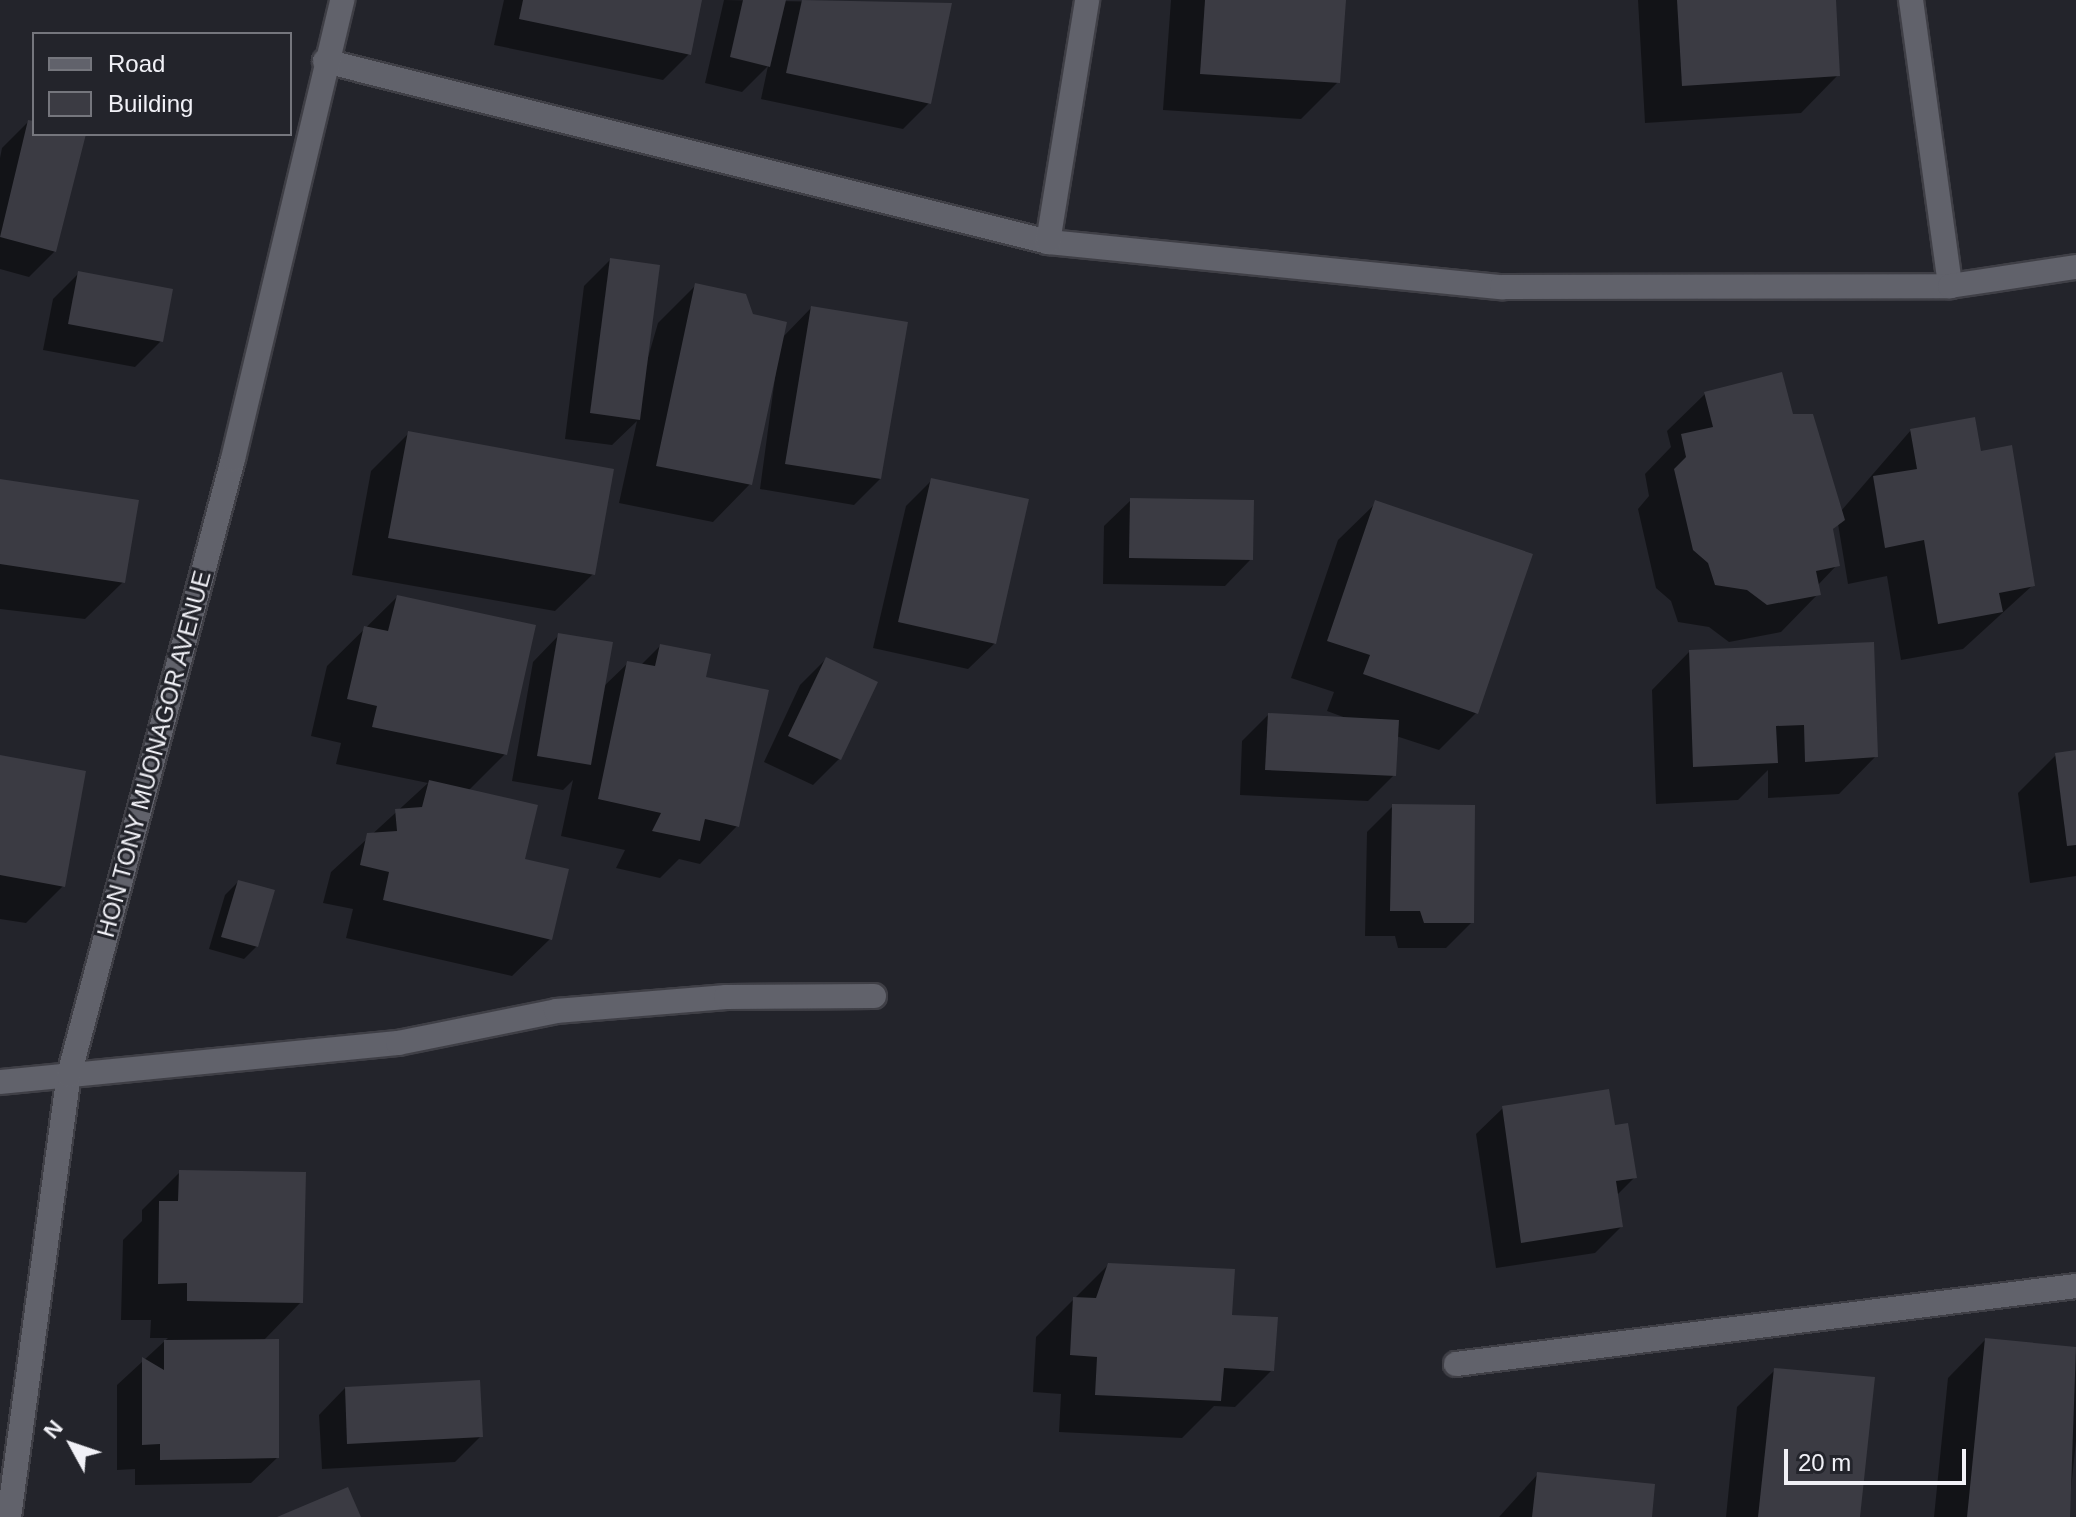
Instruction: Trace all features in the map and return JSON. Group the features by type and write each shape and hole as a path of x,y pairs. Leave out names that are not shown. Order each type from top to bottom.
{"street":[{"name":"HON TONY MUONAGOR AVENUE","path":"9,1517 69,1075 233,459 325,61 342,0"},
{"path":"1048,242 1087,0"},
{"path":"1911,0 1950,286"},
{"path":"325,61 1048,242 1502,287 1950,286 2076,267"},
{"path":"0,1082 398,1043 556,1011 726,997 874,996"},
{"path":"1456,1364 2076,1286"}],"building":[{"path":"523,0 702,0 691,55 519,19"},
{"path":"743,0 786,0 770,67 730,57"},
{"path":"802,0 952,3 931,104 786,73"},
{"path":"1205,0 1346,0 1340,83 1200,74"},
{"path":"1677,0 1836,0 1840,76 1682,86"},
{"path":"28,120 32,121 32,136 85,136 56,252 0,237"},
{"path":"610,258 660,265 640,420 590,413"},
{"path":"78,271 173,289 163,342 68,324"},
{"path":"695,283 746,294 753,314 787,322 752,485 656,466"},
{"path":"811,306 908,322 881,479 785,464"},
{"path":"1782,372 1793,414 1813,414 1845,520 1833,529 1840,566 1816,571 1821,595 1767,605 1747,590 1715,585 1708,563 1693,550 1674,469 1686,457 1681,434 1713,427 1704,392"},
{"path":"1975,417 1981,451 2012,445 2035,586 1999,593 2003,612 1938,624 1924,540 1885,548 1873,476 1917,469 1910,429"},
{"path":"408,431 614,469 595,575 388,538"},
{"path":"931,478 1029,499 996,644 898,622"},
{"path":"0,479 139,500 125,583 0,564"},
{"path":"1130,498 1254,500 1253,560 1129,558"},
{"path":"1375,500 1533,554 1478,714 1363,674 1370,655 1327,641"},
{"path":"397,595 536,625 507,755 372,727 377,706 347,699 364,626 388,631"},
{"path":"558,633 613,642 591,765 537,756"},
{"path":"1874,642 1878,757 1805,762 1804,725 1776,726 1778,763 1693,767 1689,650"},
{"path":"660,644 711,654 706,677 769,690 739,827 705,819 700,841 652,831 661,813 598,799 627,661 655,666"},
{"path":"826,657 878,682 841,760 788,736"},
{"path":"1268,713 1399,720 1396,776 1265,770"},
{"path":"2076,750 2076,845 2067,846 2055,753"},
{"path":"0,755 86,771 65,887 0,875"},
{"path":"429,780 538,805 525,859 569,869 552,940 383,900 389,872 360,865 367,833 397,831 395,809 422,807"},
{"path":"1392,804 1475,805 1474,923 1424,923 1420,911 1390,911"},
{"path":"238,880 275,890 258,947 221,937"},
{"path":"1609,1089 1615,1125 1628,1123 1637,1178 1616,1181 1623,1227 1521,1243 1502,1106"},
{"path":"179,1170 306,1172 303,1303 187,1301 187,1283 158,1284 159,1201 178,1201"},
{"path":"1108,1263 1235,1269 1232,1315 1278,1317 1274,1371 1224,1368 1221,1401 1095,1395 1097,1357 1070,1355 1073,1297 1096,1298"},
{"path":"1985,1338 2076,1347 2070,1517 1967,1517"},
{"path":"279,1339 279,1458 160,1460 160,1444 142,1445 142,1357 164,1370 164,1340"},
{"path":"1774,1368 1875,1377 1860,1517 1758,1517"},
{"path":"480,1380 483,1437 347,1444 345,1387"},
{"path":"1537,1472 1655,1484 1652,1517 1532,1517"},
{"path":"348,1487 361,1517 277,1517"}]}
